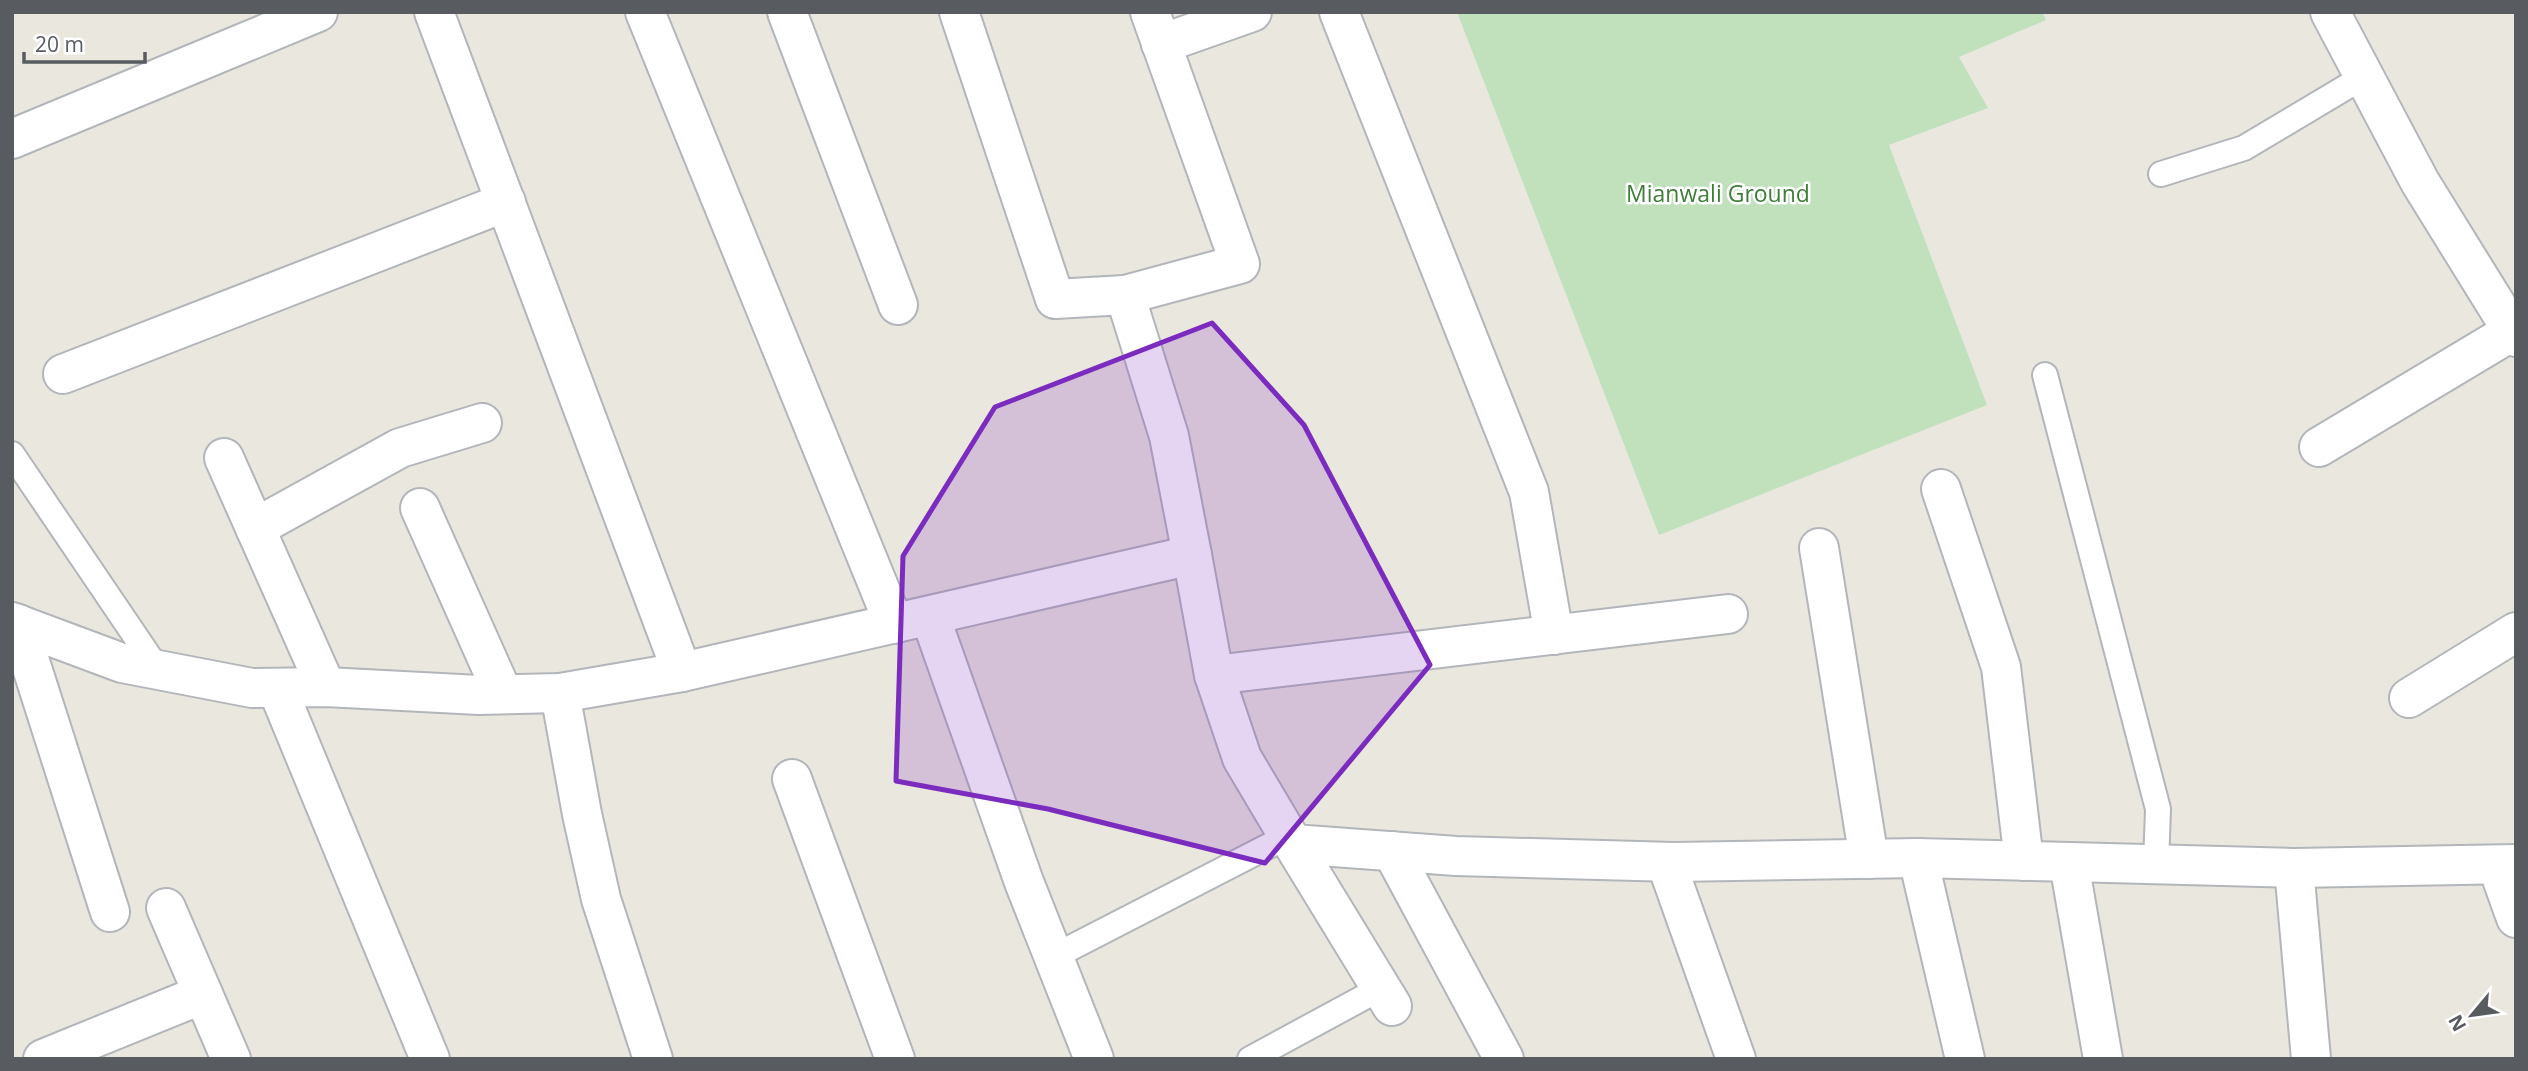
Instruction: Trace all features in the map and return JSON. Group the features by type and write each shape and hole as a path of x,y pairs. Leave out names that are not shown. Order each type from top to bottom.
{"street":[{"path":"12,139 318,12"},
{"path":"435,12 682,672"},
{"path":"645,12 912,620 1019,870 1094,1059"},
{"path":"787,12 898,305"},
{"path":"959,12 1055,299 1125,295 1240,264 1156,28 1252,12"},
{"path":"1339,12 1529,492 1554,635"},
{"path":"2319,447 2515,332 2420,182 2330,12"},
{"path":"63,374 506,202"},
{"path":"1125,295 1169,436 1214,675 1242,758 1386,997"},
{"path":"255,528 400,448 482,423"},
{"path":"224,457 326,687"},
{"path":"1941,489 2001,667 2024,861"},
{"path":"420,508 503,694"},
{"path":"1819,548 1869,859"},
{"path":"15,623 122,663 252,688 326,687 503,694 561,693 682,672 1192,555"},
{"path":"1214,675 1728,614"},
{"path":"15,623 110,912"},
{"path":"2409,698 2516,632"},
{"path":"277,688 430,1059"},
{"path":"561,693 582,814 601,899 653,1059"},
{"path":"792,779 895,1059"},
{"path":"1291,840 1456,856 1666,862 1917,858 2294,868 2507,864 2516,918"},
{"path":"1392,851 1504,1059"},
{"path":"1917,858 1965,1059"},
{"path":"1666,862 1736,1059"},
{"path":"2069,863 2103,1059"},
{"path":"2294,868 2311,1059"},
{"path":"166,908 231,1059"},
{"path":"62,1055 203,994"}],"lane":[{"path":"2161,174 2244,148 2363,77"},
{"path":"2045,375 2158,809 2156,865"},
{"path":"12,454 159,671"},
{"path":"1053,957 1291,840"},
{"path":"1250,1059 1386,997"}],"highlighted area":[{"path":"1212,323 1304,425 1430,665 1265,863 1048,809 896,781 903,556 995,407"}],"green space":[{"name":"Mianwali Ground","path":"1457,12 2042,12 2046,20 1959,57 1988,108 1889,145 1987,405 1659,535"}]}
